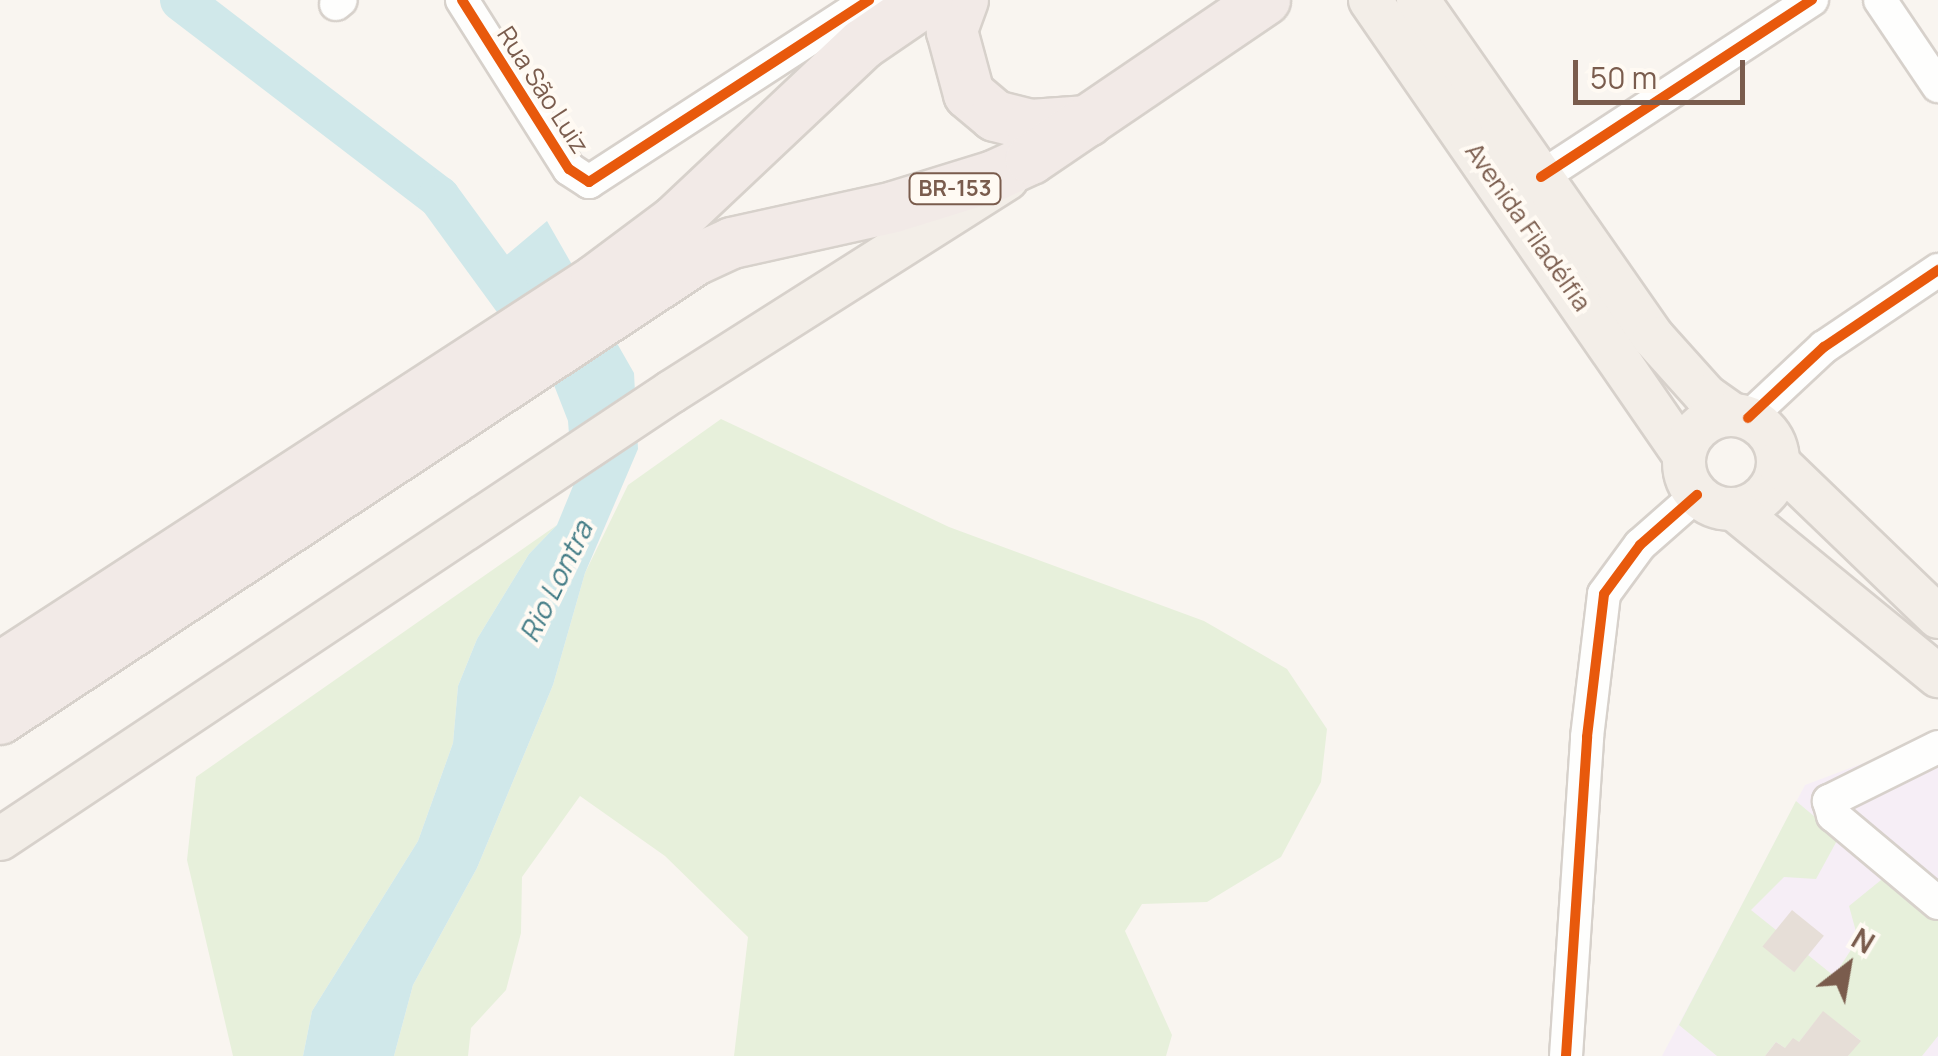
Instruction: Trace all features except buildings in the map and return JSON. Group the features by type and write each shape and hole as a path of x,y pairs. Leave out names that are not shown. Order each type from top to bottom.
{"highway":[{"name":"BR-153","path":"606,296 674,221 863,44 927,0"},
{"path":"963,0 952,31 969,94 995,116 1032,125 1088,120"},
{"name":"BR-153","path":"0,668 606,296 732,243 894,207 1032,159 1265,0"},
{"name":"BR-153","path":"0,719 494,367"}],"main road":[{"name":"Avenida Filadélfia","path":"1370,0 1684,455"},
{"name":"Avenida Filadélfia","path":"1418,0 1654,338 1706,396 1740,416"},
{"path":"0,840 670,392 966,209 1032,159"},
{"path":"1937,614 1778,463 1770,436 1740,416 1695,430 1684,455 1716,502 1938,676"},
{"path":"1716,502 1769,490 1778,463"}],"street":[{"name":"Rua São Luiz","path":"462,0 568,169 589,182 603,178 869,0"},
{"path":"1541,177 1812,0"},
{"path":"1880,0 1938,86"},
{"path":"1740,416 1824,348 1938,270"},
{"path":"1566,1056 1586,737 1604,594 1640,544 1716,502"},
{"path":"1938,747 1828,800 1833,815 1938,903"}],"shaded area":[{"path":"1938,735 1938,1056 1662,1056 1805,785"}],"green space":[{"path":"721,419 949,527 1204,621 1287,669 1327,729 1321,782 1281,857 1207,902 1142,904 1125,931 1172,1035 1166,1056 734,1056 748,937 665,856 580,796 522,877 521,933 506,990 471,1028 468,1056 394,1056 413,985 477,868 553,685 585,573 628,485"},
{"path":"557,525 529,554 477,639 458,686 453,743 418,841 312,1011 303,1056 233,1056 187,860 196,777"},
{"path":"1796,801 1839,837 1816,879 1784,877 1751,910 1776,930 1782,962 1794,972 1808,955 1834,976 1858,939 1849,906 1886,876 1938,919 1938,1036 1922,1056 1848,1056 1860,1040 1823,1012 1799,1042 1785,1048 1776,1042 1765,1056 1717,1056 1679,1025"}],"water":[{"path":"547,221 634,373 638,449 585,573 553,685 477,868 413,985 394,1056 303,1056 312,1011 418,841 453,743 458,686 477,639 529,554 557,525 573,486 568,421 552,380 478,279"}],"waterway":[{"name":"Rio Lontra","path":"181,0 439,197 523,312"}],"cycle path":[{"path":"462,0 569,169 589,182 869,0"},
{"path":"1541,177 1812,0"},
{"path":"1748,418 1824,347 1938,270"},
{"path":"1566,1056 1587,737 1604,594 1640,545 1697,495"}]}
